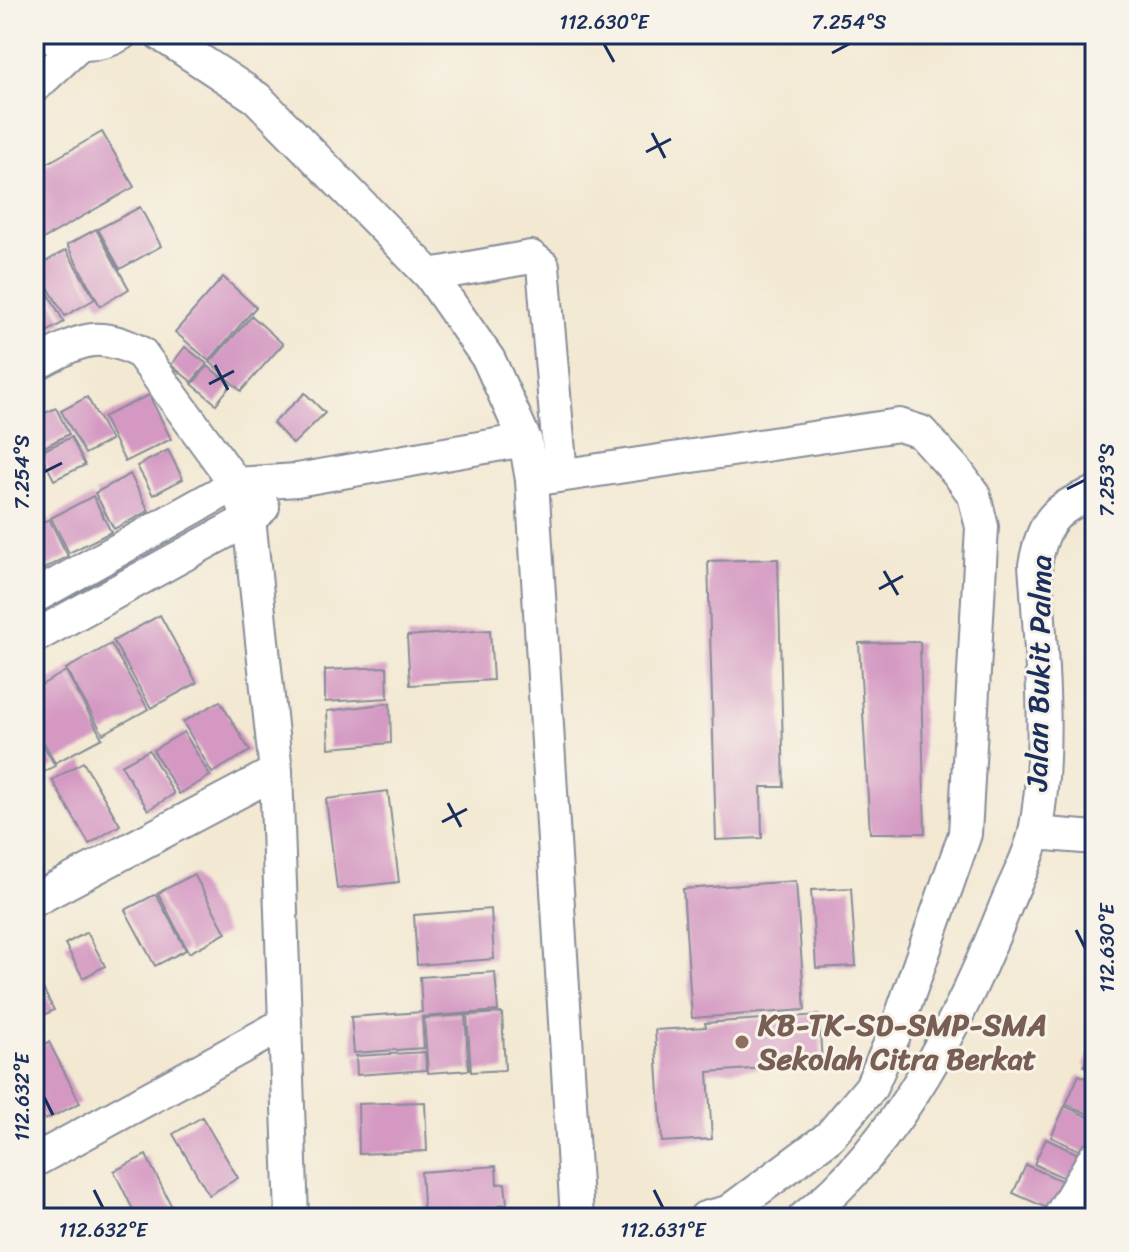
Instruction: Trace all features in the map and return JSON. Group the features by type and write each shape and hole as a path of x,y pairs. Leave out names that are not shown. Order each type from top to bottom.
{"street":[{"path":"40,34 79,45 112,39 121,34"},
{"path":"160,34 257,98 430,275 489,360 525,440 547,477"},
{"path":"34,87 79,45"},
{"path":"430,275 531,257 543,266 547,477 577,1218"},
{"path":"34,365 79,341 99,338 118,340 141,353 236,484 249,519 276,772 292,1218"},
{"path":"547,477 899,425 921,432 958,473 974,495 982,527 965,834 897,1028 871,1087 829,1137 728,1212 705,1218"},
{"path":"34,597 236,484 297,480 525,440"},
{"path":"34,637 249,519 297,480"},
{"name":"Jalan Bukit Palma","path":"804,1218 871,1149 937,1055 986,957 1035,833 1042,721 1035,565 1049,520 1070,503 1095,493"},
{"path":"34,900 276,772"},
{"name":"Jalan Bukit Palma","path":"1035,833 1095,838"},
{"path":"34,1161 284,1024"},
{"path":"1059,1218 1095,1157"}],"building":[{"path":"102,132 134,187 34,244 34,171"},
{"path":"140,207 161,246 120,269 98,229"},
{"path":"96,229 129,289 100,306 67,245"},
{"path":"66,250 95,299 65,316 36,267"},
{"path":"34,267 64,322 34,339"},
{"path":"223,277 256,307 209,361 175,332"},
{"path":"252,316 283,344 241,391 210,362"},
{"path":"185,347 207,364 192,382 171,365"},
{"path":"208,366 231,385 216,404 192,384"},
{"path":"305,393 325,413 293,444 273,423"},
{"path":"149,395 171,439 125,462 103,417"},
{"path":"87,397 111,440 85,454 61,411"},
{"path":"56,408 69,434 39,450 34,439 34,418"},
{"path":"71,437 85,465 54,480 40,452"},
{"path":"168,450 183,479 153,495 137,466"},
{"path":"130,474 149,511 114,529 95,493"},
{"path":"93,496 111,532 69,553 51,518"},
{"path":"49,519 68,556 34,574 34,527"},
{"path":"778,559 784,787 761,787 762,838 716,840 708,561"},
{"path":"160,615 197,683 151,708 113,641"},
{"path":"490,630 493,680 410,685 407,636"},
{"path":"920,642 925,833 870,833 859,643"},
{"path":"111,644 148,709 103,734 66,669"},
{"path":"387,667 388,698 325,702 325,670"},
{"path":"66,671 102,738 55,763 34,724 34,689"},
{"path":"220,701 250,751 212,773 183,722"},
{"path":"390,703 391,743 329,748 327,711"},
{"path":"34,728 55,766 34,777"},
{"path":"184,732 210,776 179,794 153,750"},
{"path":"149,750 174,794 148,810 121,765"},
{"path":"83,762 120,825 89,844 52,780"},
{"path":"388,791 399,882 337,889 326,799"},
{"path":"194,874 226,933 189,953 158,893"},
{"path":"796,881 805,1010 692,1018 683,889"},
{"path":"851,888 856,966 816,968 811,890"},
{"path":"156,894 186,950 155,966 125,910"},
{"path":"491,909 494,959 417,965 414,915"},
{"path":"87,932 105,966 83,978 65,944"},
{"path":"34,971 54,1010 34,1020"},
{"path":"495,972 498,1011 422,1017 424,1048 354,1053 351,1017 422,1012 420,977"},
{"path":"502,1013 505,1070 471,1072 467,1015"},
{"path":"465,1015 469,1070 428,1073 424,1018"},
{"path":"819,1015 822,1064 708,1072 712,1139 662,1142 655,1030 706,1027 705,1023"},
{"path":"1095,1041 1095,1071 1084,1066"},
{"path":"49,1042 80,1103 45,1120 34,1098 34,1049"},
{"path":"425,1052 426,1070 357,1075 356,1056"},
{"path":"1079,1075 1095,1082 1095,1117 1066,1104"},
{"path":"425,1102 427,1151 359,1154 358,1104"},
{"path":"1065,1106 1095,1120 1095,1142 1089,1155 1051,1137"},
{"path":"202,1117 238,1178 209,1195 173,1134"},
{"path":"1046,1139 1085,1157 1073,1182 1034,1164"},
{"path":"146,1155 175,1213 166,1218 137,1218 114,1171"},
{"path":"1026,1165 1069,1184 1056,1212 1013,1193"},
{"path":"496,1166 497,1184 505,1183 507,1204 498,1205 499,1216 424,1218 421,1172"}],"place":[{"name":"KB-TK-SD-SMP-SMA Sekolah Citra Berkat","path":"742,1042"}]}
